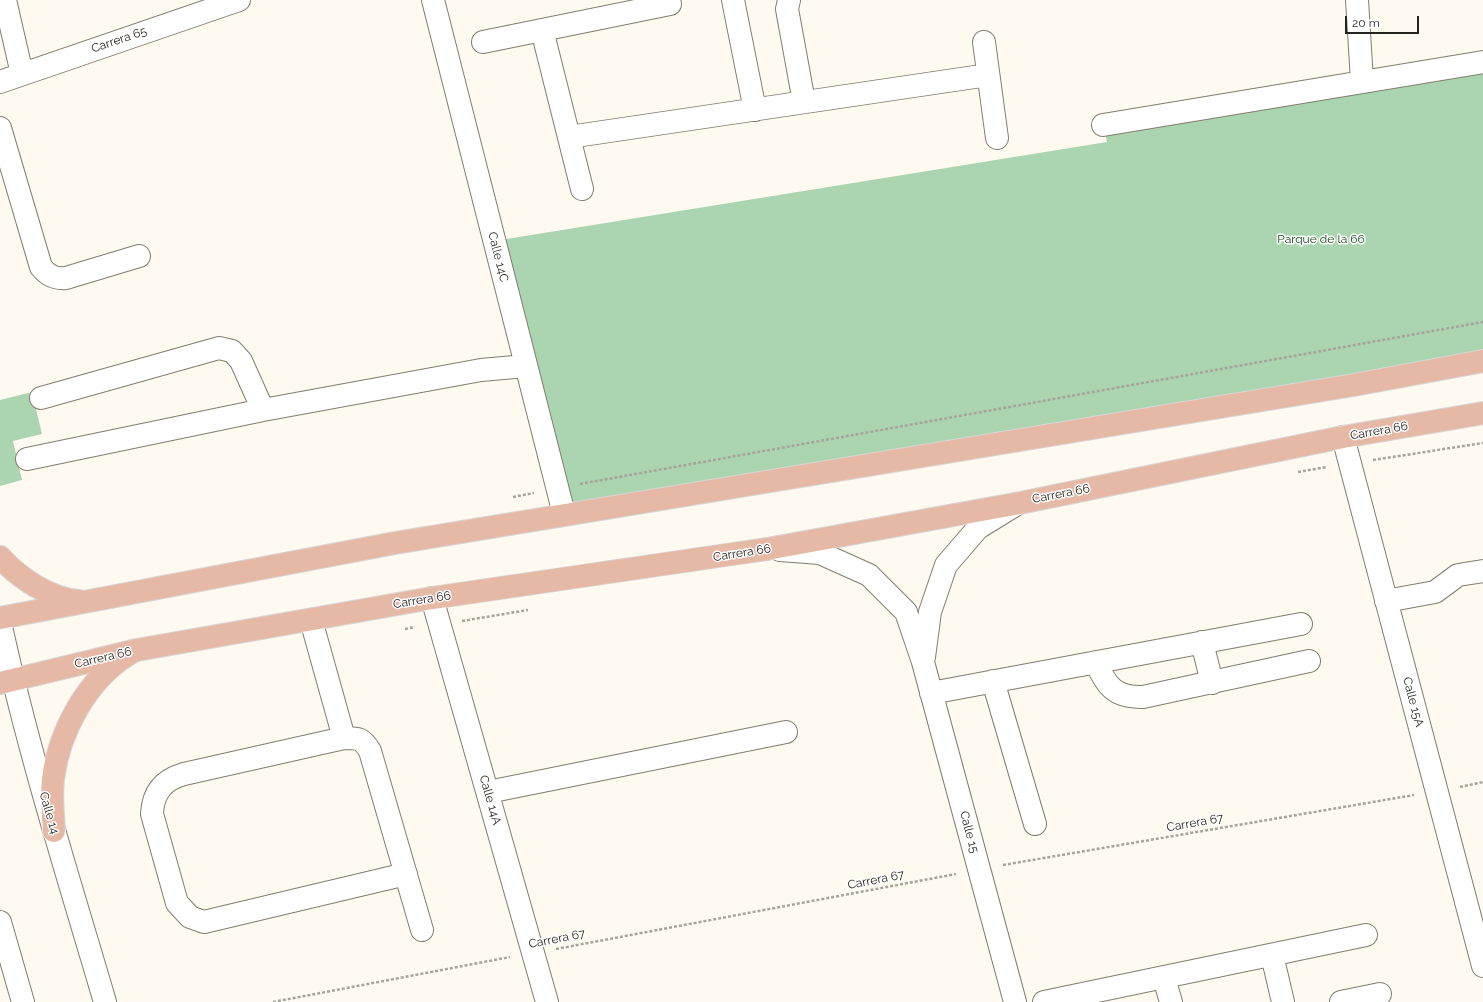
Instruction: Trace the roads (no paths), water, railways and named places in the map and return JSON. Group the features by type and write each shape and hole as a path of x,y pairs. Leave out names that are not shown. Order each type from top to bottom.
{"main road":[{"path":"0,618 395,543 1354,385 1483,360"},
{"name":"Carrera 66","path":"6,681 137,650 432,598 767,549 1020,503 1343,437 1483,413"},
{"path":"0,557 6,565 34,586 61,597 76,601 90,602"},
{"path":"54,831 52,803 53,779 56,762 67,729 74,714 95,684 122,659 137,650"}],"street":[{"path":"5,0 22,74"},
{"name":"Carrera 65","path":"0,82 239,0"},
{"name":"Calle 14C","path":"433,0 564,514"},
{"path":"733,0 755,110"},
{"path":"788,0 787,9 804,102"},
{"path":"1357,0 1362,81"},
{"path":"483,42 670,4"},
{"path":"542,30 582,189"},
{"path":"984,42 997,138"},
{"path":"1103,125 1483,62"},
{"path":"569,137 988,75"},
{"path":"0,128 41,267 46,273 59,278 66,278 138,256"},
{"path":"41,398 219,348 232,350 241,361 263,410"},
{"path":"27,459 263,410 481,370 526,366"},
{"name":"Calle 15A","path":"1343,437 1483,966"},
{"name":"Calle 15","path":"923,662 930,612 946,566 978,528 1020,503"},
{"name":"Calle 15","path":"767,549 820,553 869,575 906,612 932,693 1015,1002"},
{"path":"1386,601 1436,592 1458,575 1483,570"},
{"name":"Calle 14A","path":"432,598 547,1002"},
{"path":"311,620 344,738"},
{"name":"Calle 14","path":"0,622 6,681 54,831 106,1002"},
{"path":"932,693 1301,624"},
{"path":"1202,642 1212,683"},
{"path":"1096,662 1108,686 1119,694 1130,698 1143,697 1212,683 1310,661"},
{"path":"993,681 1035,824"},
{"path":"488,792 786,732"},
{"path":"406,874 204,922 190,917 177,902 152,814 152,803 163,783 173,777 344,738 357,738 365,742 370,751 406,874 422,930"},
{"path":"0,922 23,1002"},
{"path":"1044,1002 1366,935"},
{"path":"1272,955 1282,1002"},
{"path":"1164,978 1171,1002"},
{"path":"1342,1002 1380,994"}],"park label":[{"name":"Parque de la 66","path":"1321,239"}]}
